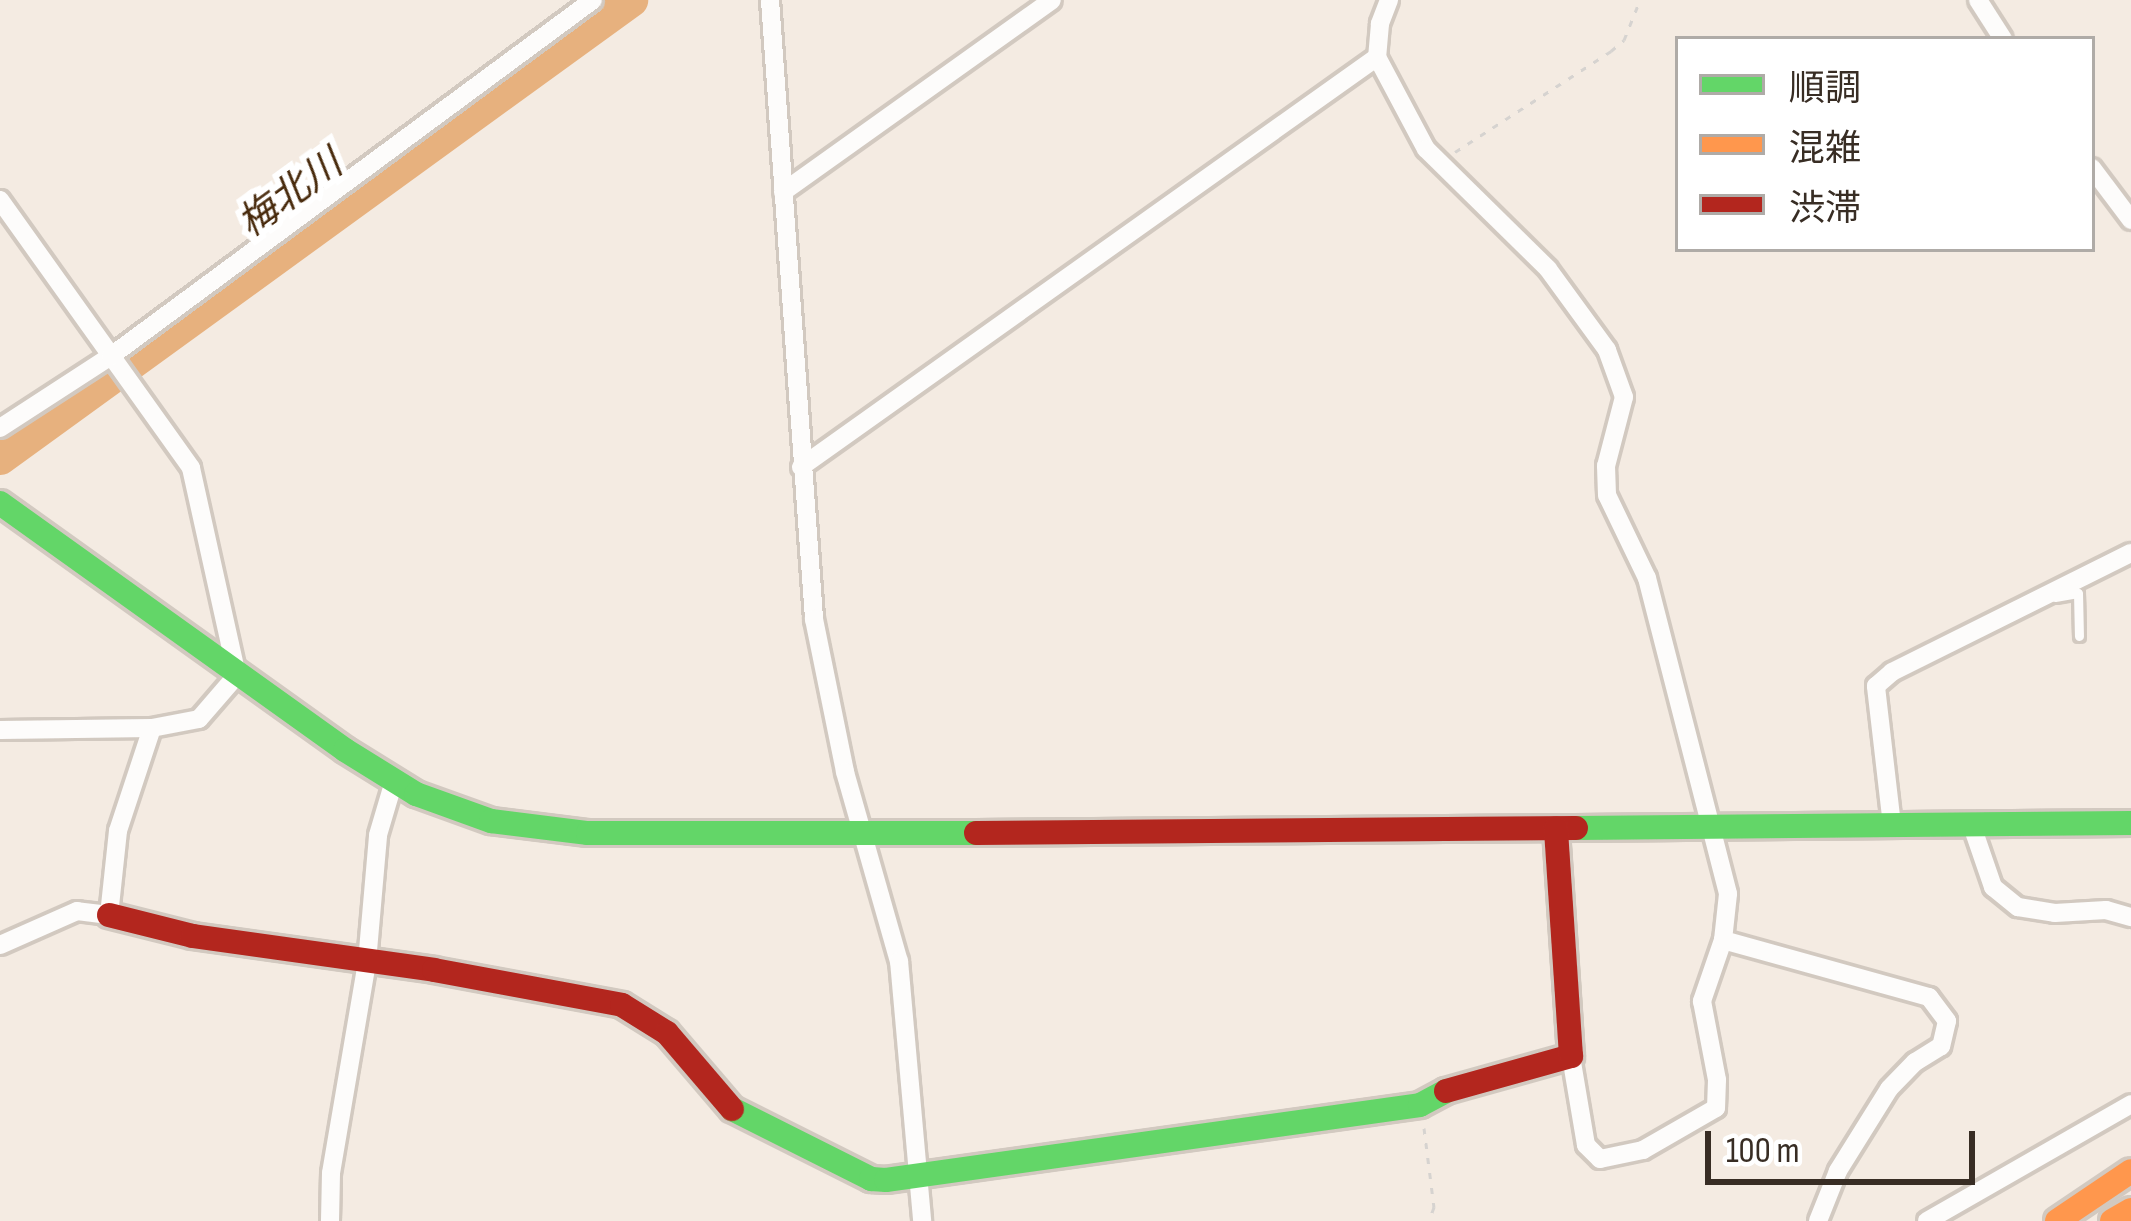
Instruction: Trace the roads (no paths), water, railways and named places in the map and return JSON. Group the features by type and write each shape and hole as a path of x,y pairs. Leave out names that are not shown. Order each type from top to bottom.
{"main road":[{"path":"0,503 237,675 394,781 452,809 536,828 588,833 864,834 2131,823"},
{"path":"109,915 194,936 622,1005 667,1033 738,1117 871,1179 1420,1105 1447,1090 1571,1056 1556,828"},
{"path":"2057,1221 2131,1171"},
{"path":"2077,1221 2131,1190"},
{"path":"2112,1221 2131,1210"}],"street":[{"path":"0,428 110,356 593,0"},
{"path":"770,0 801,467 821,674 908,1013 922,1221"},
{"path":"783,192 1052,0"},
{"path":"1389,0 1380,24 1377,58 1405,114 1439,163 1548,269 1607,350 1624,397 1606,466 1606,495 1647,578 1728,894 1724,940 1702,1001 1717,1080 1716,1108 1643,1150 1600,1159 1586,1144 1571,1056"},
{"path":"1978,0 2001,36"},
{"path":"801,467 1377,58"},
{"path":"2095,172 2131,220"},
{"path":"0,200 191,468 237,675 199,719 152,728 0,730"},
{"path":"1892,825 1876,686 1892,672 2131,553"},
{"path":"0,945 77,911 109,915 118,831 152,728"},
{"path":"330,1221 331,1173 367,962 378,835 394,781"},
{"path":"1971,823 1993,887 2018,907 2055,913 2105,910 2131,917"},
{"path":"1724,940 1929,997 1947,1021 1941,1046 1889,1089 1838,1171 1818,1221"},
{"path":"1927,1221 2131,1104"}],"lane":[{"path":"2043,600 2078,593 2079,636"}],"waterway":[{"name":"梅北川","path":"0,458 631,0"}]}
